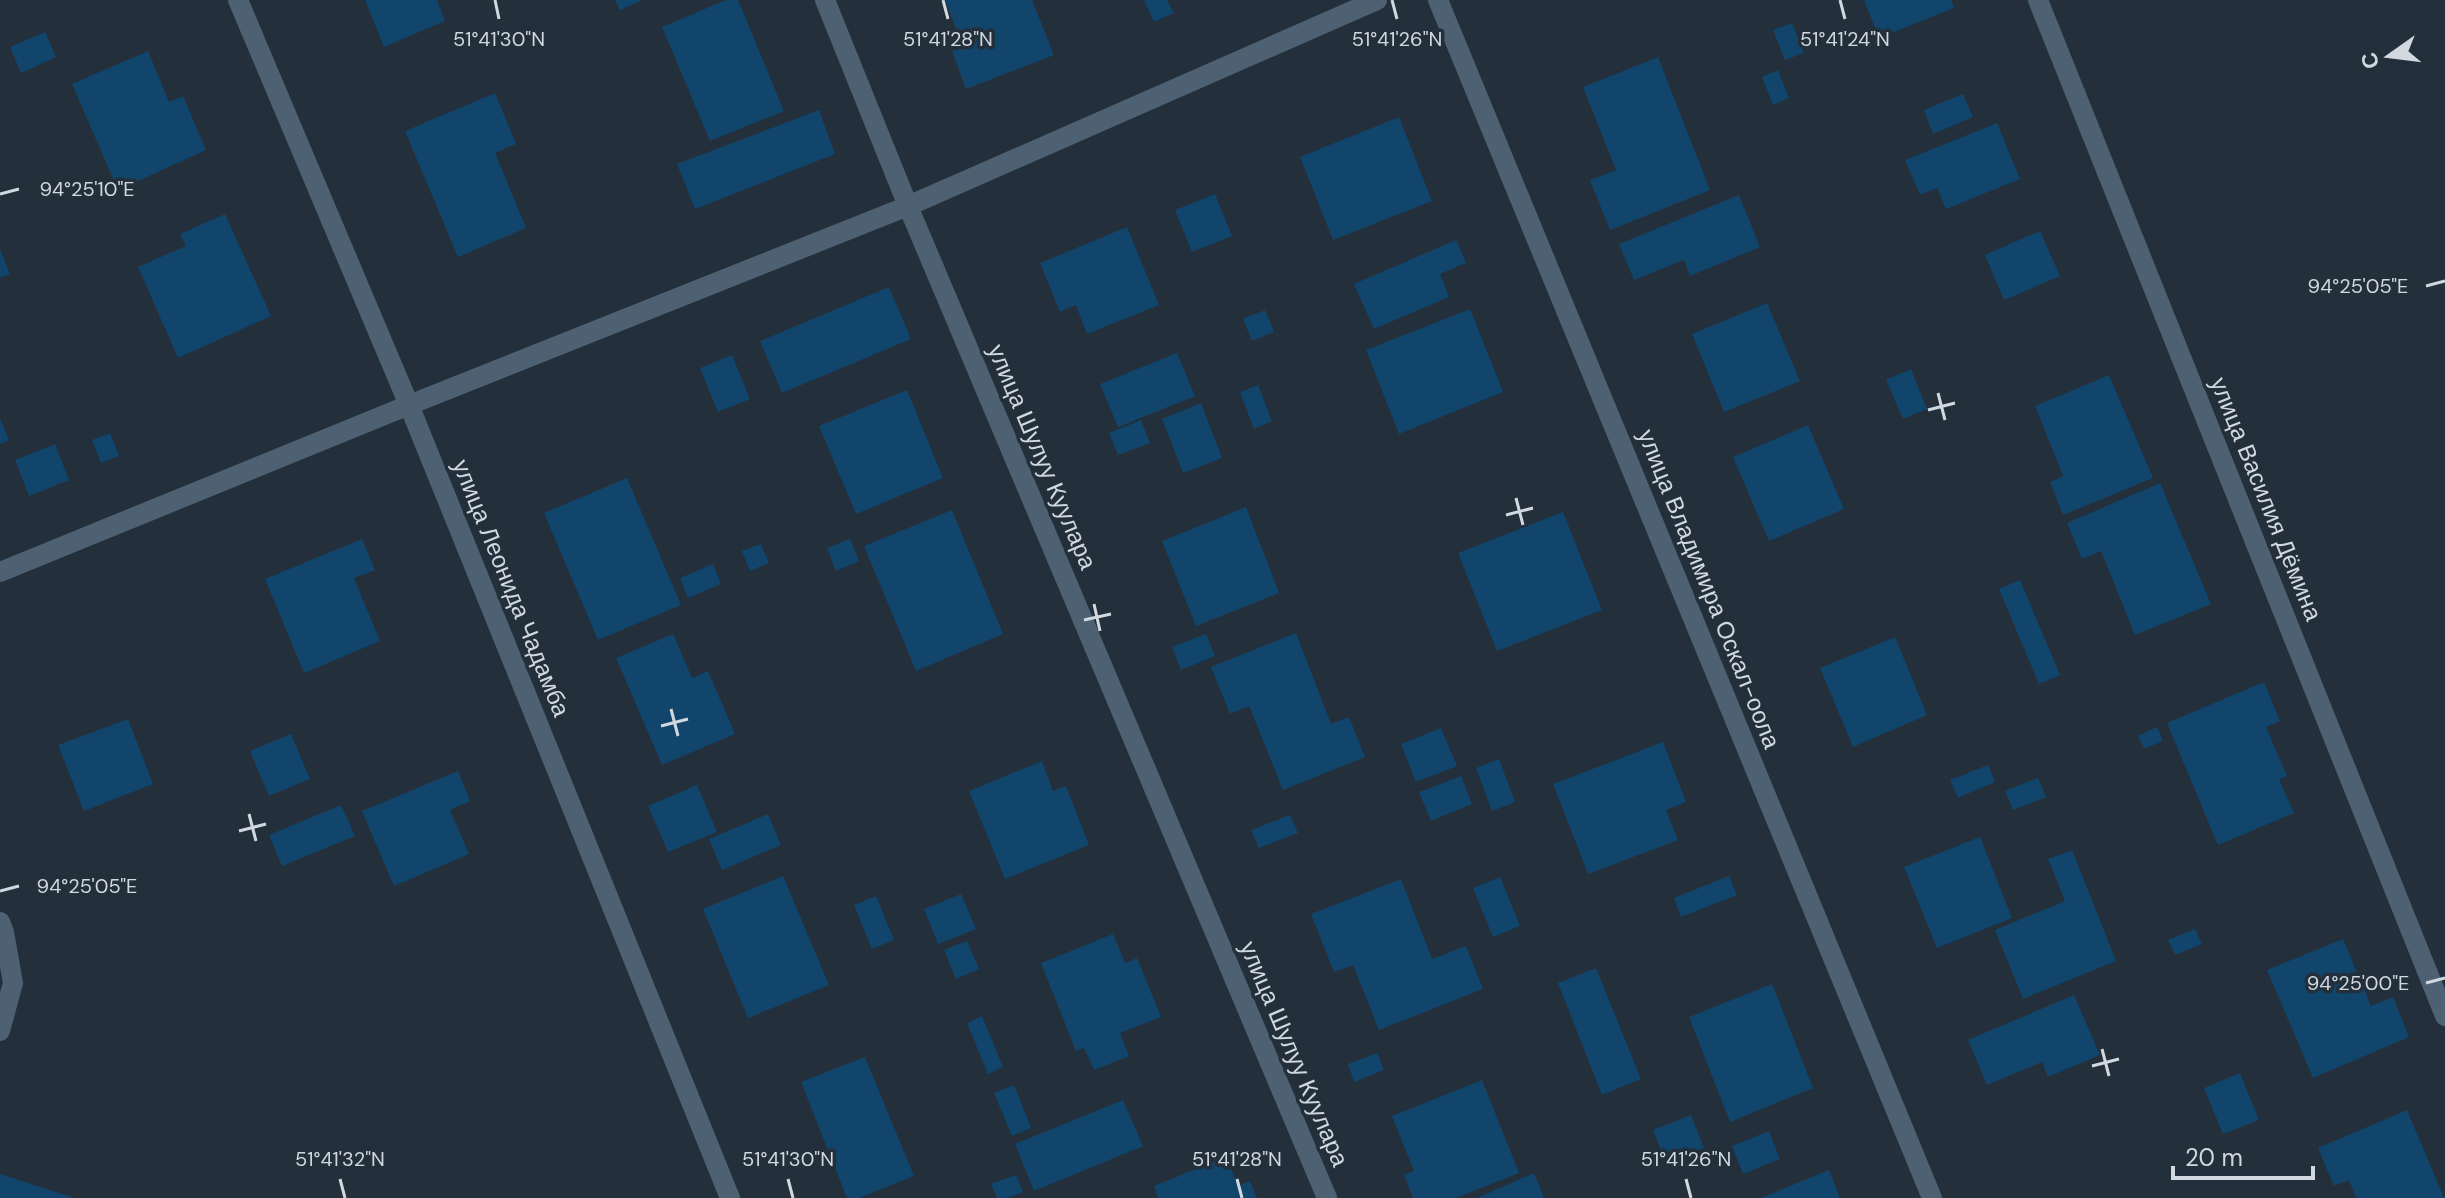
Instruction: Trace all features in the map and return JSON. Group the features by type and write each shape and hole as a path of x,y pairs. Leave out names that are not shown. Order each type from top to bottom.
{"street":[{"name":"улица Леонида Чадамба","path":"238,0 409,405 730,1198"},
{"name":"улица Шулуу Куулара","path":"825,0 908,206 1327,1198"},
{"path":"0,572 908,206 1377,0"},
{"name":"улица Владимира Оскал-оола","path":"1438,0 1932,1198"},
{"name":"улица Василия Дёмина","path":"2038,0 2445,1016"},
{"path":"0,922 13,983 0,1031"}],"building":[{"path":"365,0 437,0 445,21 384,47"},
{"path":"615,0 643,0 620,10"},
{"path":"726,0 738,0 784,111 710,141 662,27"},
{"path":"945,0 1032,0 1054,55 966,89 952,51 963,47"},
{"path":"1144,0 1167,0 1174,13 1154,22"},
{"path":"1864,0 1951,0 1954,8 1879,38"},
{"path":"1792,23 1804,53 1785,60 1773,30"},
{"path":"45,32 56,57 21,73 10,47"},
{"path":"148,51 169,102 183,96 206,150 118,190 72,84"},
{"path":"1658,57 1710,190 1610,230 1590,180 1616,170 1583,87"},
{"path":"1778,70 1789,98 1773,105 1762,77"},
{"path":"495,93 516,144 495,153 526,228 458,257 405,131"},
{"path":"1963,94 1973,117 1933,134 1924,110"},
{"path":"819,110 835,154 695,209 677,164"},
{"path":"1399,117 1432,201 1333,240 1300,157"},
{"path":"1997,123 2020,179 1946,209 1937,188 1920,195 1905,160"},
{"path":"1215,194 1232,236 1192,252 1175,210"},
{"path":"1739,195 1760,247 1690,276 1684,260 1634,280 1619,244"},
{"path":"225,214 271,316 178,358 138,267 186,246 180,234"},
{"path":"1127,227 1159,305 1087,334 1076,305 1060,312 1040,263"},
{"path":"2040,231 2060,276 2004,300 1985,255"},
{"path":"1456,240 1466,263 1440,274 1449,297 1374,329 1354,284"},
{"path":"0,249 10,274 0,278"},
{"path":"889,287 911,339 782,393 760,341"},
{"path":"1767,303 1800,381 1724,412 1692,334"},
{"path":"1470,309 1503,392 1399,434 1366,350"},
{"path":"1265,310 1274,332 1252,341 1243,319"},
{"path":"1177,353 1195,396 1118,427 1100,384"},
{"path":"732,355 750,399 718,412 700,368"},
{"path":"1911,369 1927,409 1903,419 1886,380"},
{"path":"2109,375 2153,478 2063,515 2050,482 2063,476 2035,406"},
{"path":"1258,385 1272,421 1254,429 1240,392"},
{"path":"907,390 943,478 856,514 819,426"},
{"path":"1201,403 1222,458 1183,473 1162,419"},
{"path":"0,419 9,440 0,444"},
{"path":"1141,420 1150,443 1118,455 1109,433"},
{"path":"1808,425 1844,509 1769,541 1733,457"},
{"path":"110,433 119,456 101,463 92,440"},
{"path":"55,444 69,480 29,496 15,460"},
{"path":"627,478 681,605 598,640 544,513"},
{"path":"2160,483 2211,604 2135,635 2101,551 2082,559 2067,523"},
{"path":"1246,507 1279,593 1196,626 1162,541"},
{"path":"952,510 1003,634 916,671 864,546"},
{"path":"1563,512 1602,610 1497,651 1458,553"},
{"path":"362,539 375,570 354,578 380,641 304,673 265,579"},
{"path":"850,539 859,561 836,571 827,548"},
{"path":"761,544 769,563 750,571 742,551"},
{"path":"713,564 721,584 688,598 680,578"},
{"path":"2020,580 2060,675 2039,684 1999,589"},
{"path":"1296,633 1331,724 1349,717 1365,757 1283,790 1249,706 1230,714 1211,667"},
{"path":"673,634 692,678 708,671 735,734 662,765 616,658"},
{"path":"1206,634 1215,656 1181,670 1172,647"},
{"path":"1895,637 1927,715 1853,747 1820,668"},
{"path":"2264,682 2280,721 2266,727 2287,776 2279,779 2294,813 2218,845 2167,723"},
{"path":"128,719 153,784 84,811 58,745"},
{"path":"2157,727 2163,741 2144,749 2138,736"},
{"path":"1441,728 1457,766 1416,782 1401,744"},
{"path":"291,734 310,779 269,796 250,751"},
{"path":"1663,742 1686,802 1666,810 1678,840 1588,874 1553,784"},
{"path":"1499,759 1515,802 1492,811 1476,768"},
{"path":"1042,761 1053,791 1066,786 1089,845 1005,879 969,791"},
{"path":"1988,765 1995,782 1958,798 1950,780"},
{"path":"458,771 470,801 450,810 469,854 394,886 362,811"},
{"path":"1461,776 1472,804 1431,821 1419,792"},
{"path":"2038,778 2046,797 2013,810 2005,791"},
{"path":"697,785 717,832 668,852 648,806"},
{"path":"341,805 355,836 282,866 269,835"},
{"path":"768,814 781,845 722,870 709,839"},
{"path":"1290,815 1298,833 1259,848 1251,830"},
{"path":"1980,837 2012,918 1937,948 1904,867"},
{"path":"2072,850 2116,961 2023,999 1995,930 2065,901 2048,859"},
{"path":"783,876 829,985 748,1018 703,909"},
{"path":"1729,876 1737,895 1681,917 1674,898"},
{"path":"1500,877 1520,926 1493,937 1473,888"},
{"path":"1401,879 1432,959 1466,946 1483,989 1379,1030 1353,965 1334,972 1311,914"},
{"path":"961,894 976,929 938,944 924,909"},
{"path":"876,896 894,940 872,949 854,905"},
{"path":"2195,929 2202,944 2175,955 2168,940"},
{"path":"1113,934 1125,963 1137,958 1161,1017 1120,1033 1129,1056 1094,1070 1084,1048 1076,1051 1041,963"},
{"path":"2343,939 2371,1006 2393,997 2409,1037 2313,1078 2267,970"},
{"path":"967,941 979,969 956,979 944,950"},
{"path":"1596,968 1641,1079 1602,1095 1558,983"},
{"path":"1772,984 1813,1088 1730,1122 1689,1017"},
{"path":"2074,995 2100,1055 2048,1077 2042,1062 1987,1085 1968,1040"},
{"path":"982,1016 1003,1067 988,1074 967,1023"},
{"path":"1377,1053 1384,1070 1354,1082 1348,1064"},
{"path":"865,1057 914,1176 859,1198 847,1198 801,1082"},
{"path":"2240,1073 2259,1120 2223,1134 2204,1088"},
{"path":"1482,1080 1519,1173 1456,1198 1413,1198 1404,1175 1414,1171 1392,1116"},
{"path":"1014,1085 1031,1128 1012,1136 994,1093"},
{"path":"1123,1100 1143,1146 1034,1191 1015,1144"},
{"path":"2407,1110 2444,1198 2356,1198 2349,1180 2334,1186 2318,1148"},
{"path":"1691,1115 1704,1148 1666,1163 1653,1130"},
{"path":"1769,1131 1780,1159 1743,1174 1732,1146"},
{"path":"1226,1157 1238,1186 1250,1181 1257,1198 1158,1198 1154,1186"},
{"path":"1829,1170 1840,1198 1761,1198"},
{"path":"1534,1173 1544,1198 1477,1198"},
{"path":"0,1174 72,1197 0,1198"},
{"path":"1016,1175 1023,1192 997,1198 991,1184"}]}
